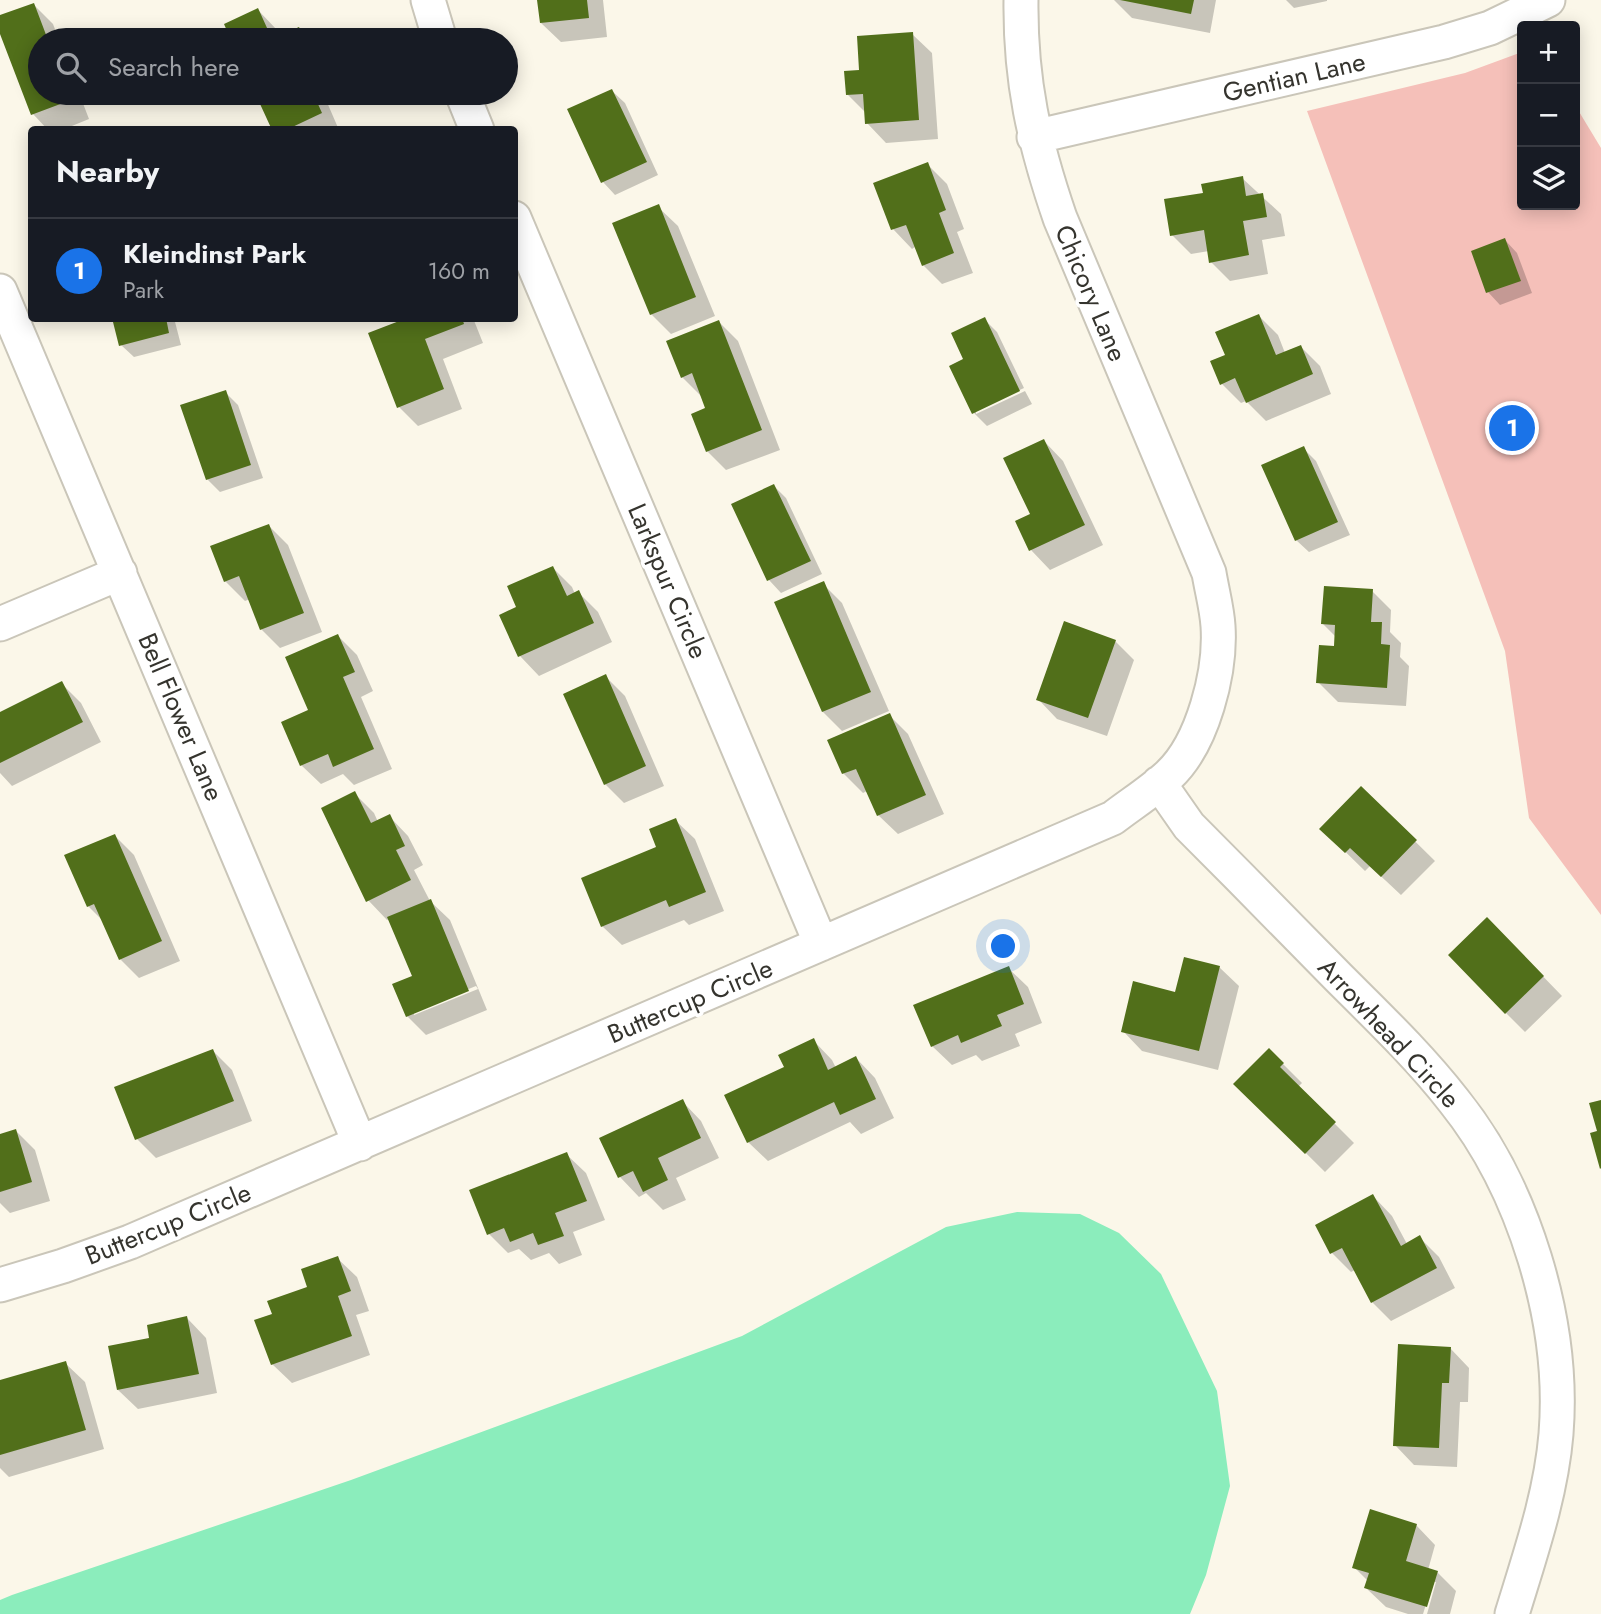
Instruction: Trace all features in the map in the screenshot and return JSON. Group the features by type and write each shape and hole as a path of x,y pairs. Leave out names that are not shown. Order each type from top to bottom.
{"street":[{"path":"428,0 436,28"},
{"name":"Chicory Lane","path":"1021,0 1023,72 1034,137 1060,218 1209,573"},
{"name":"Gentian Lane","path":"1034,137 1444,42 1490,28 1548,0"},
{"path":"467,105 475,126"},
{"name":"Larkspur Circle","path":"518,227 821,944"},
{"name":"Bell Flower Lane","path":"0,291 360,1143"},
{"path":"0,624 120,573"},
{"name":"Buttercup Circle","path":"0,1284 130,1242 1113,818 1170,774 1191,746 1206,709 1216,671 1218,627 1209,573"},
{"name":"Arrowhead Circle","path":"1159,783 1189,825 1419,1059 1455,1102 1505,1179 1535,1260 1548,1315 1555,1370 1556,1433 1546,1495 1512,1614"}],"shaded area":[{"path":"1517,54 1517,210 1580,210 1580,113 1601,148 1601,915 1529,818 1505,651 1307,111 1465,73"},
{"path":"1017,1212 1080,1214 1119,1233 1161,1274 1217,1391 1230,1486 1206,1575 1190,1614 0,1614 0,1600 12,1595 351,1480 742,1336 946,1227"}],"building":[{"path":"537,0 587,0 589,18 540,23"},
{"path":"1120,0 1194,0 1191,14"},
{"path":"34,3 43,28 28,28 28,105 58,105 31,115 0,34 0,15"},
{"path":"258,8 267,28 226,28 224,24"},
{"path":"913,32 919,120 865,124 863,94 846,95 844,71 859,70 857,36"},
{"path":"612,89 647,162 601,183 567,109"},
{"path":"261,105 318,105 322,113 294,126 270,126"},
{"path":"928,162 946,210 939,213 954,253 922,266 906,225 891,230 873,183"},
{"path":"1243,176 1246,196 1263,193 1267,217 1243,221 1249,255 1209,263 1204,230 1170,236 1164,199 1203,193 1201,184"},
{"path":"659,204 696,297 650,315 612,223"},
{"path":"1505,238 1521,281 1486,293 1471,251"},
{"path":"1259,314 1276,355 1301,345 1313,374 1246,403 1235,378 1220,385 1210,361 1225,355 1215,332"},
{"path":"985,317 1020,391 972,414 949,366 963,359 951,333"},
{"path":"719,320 762,430 706,452 691,414 705,408 692,373 681,378 666,341"},
{"path":"113,322 167,322 169,333 119,346"},
{"path":"397,322 464,324 425,339 444,389 397,408 368,333"},
{"path":"226,390 251,465 206,480 180,405"},
{"path":"1044,439 1085,525 1029,551 1015,521 1030,514 1003,458"},
{"path":"1304,446 1338,522 1295,541 1261,465"},
{"path":"774,484 811,561 767,581 731,504"},
{"path":"269,524 304,613 260,630 239,576 224,582 210,546"},
{"path":"553,566 567,596 579,590 594,623 518,657 499,615 516,607 507,586"},
{"path":"824,581 871,692 822,712 774,602"},
{"path":"1324,586 1373,589 1371,622 1382,622 1381,644 1390,645 1387,688 1316,683 1319,645 1334,646 1335,625 1321,624"},
{"path":"1064,621 1116,640 1088,718 1036,700"},
{"path":"338,634 355,672 343,677 374,749 333,767 328,754 300,766 281,722 308,710 285,657"},
{"path":"606,674 646,766 604,785 563,694"},
{"path":"62,681 83,722 0,763 0,712"},
{"path":"890,713 926,795 877,816 856,769 842,774 827,740"},
{"path":"1361,786 1417,840 1381,877 1350,848 1345,853 1319,829"},
{"path":"355,791 371,823 390,814 405,846 396,850 411,880 366,902 321,808"},
{"path":"676,818 706,892 669,907 666,900 601,927 581,878 656,847 649,829"},
{"path":"115,834 162,941 119,960 94,904 87,907 64,855"},
{"path":"431,899 469,991 406,1017 392,984 412,976 387,917"},
{"path":"1487,917 1544,976 1505,1014 1448,955"},
{"path":"1184,957 1220,966 1199,1051 1121,1032 1133,981 1175,992"},
{"path":"1009,966 1024,1004 997,1015 1002,1026 961,1043 958,1035 931,1047 913,1005"},
{"path":"814,1038 828,1070 856,1056 876,1099 840,1115 834,1102 747,1143 724,1095 784,1067 778,1055"},
{"path":"1269,1048 1284,1063 1280,1067 1336,1122 1305,1154 1233,1084"},
{"path":"213,1049 234,1101 135,1140 114,1087"},
{"path":"683,1099 701,1138 658,1158 668,1180 643,1192 633,1171 618,1178 599,1138"},
{"path":"1601,1100 1600,1169 1590,1133 1597,1131 1589,1103"},
{"path":"16,1129 32,1182 0,1192 0,1134"},
{"path":"567,1152 587,1201 555,1213 564,1236 538,1245 533,1233 510,1242 504,1228 487,1235 469,1190"},
{"path":"1373,1194 1401,1246 1420,1235 1437,1268 1371,1303 1342,1248 1330,1254 1315,1225"},
{"path":"338,1256 351,1291 338,1296 352,1336 271,1365 254,1320 272,1314 267,1301 307,1287 301,1269"},
{"path":"187,1316 199,1374 117,1390 108,1346 149,1338 147,1325"},
{"path":"1398,1344 1451,1347 1449,1383 1442,1383 1439,1448 1393,1446"},
{"path":"66,1361 86,1430 0,1455 0,1380"},
{"path":"1370,1509 1417,1524 1406,1561 1438,1571 1427,1607 1364,1588 1369,1573 1352,1568"}],"place":[{"name":"Kleindinst Park","path":"1512,428"}]}
